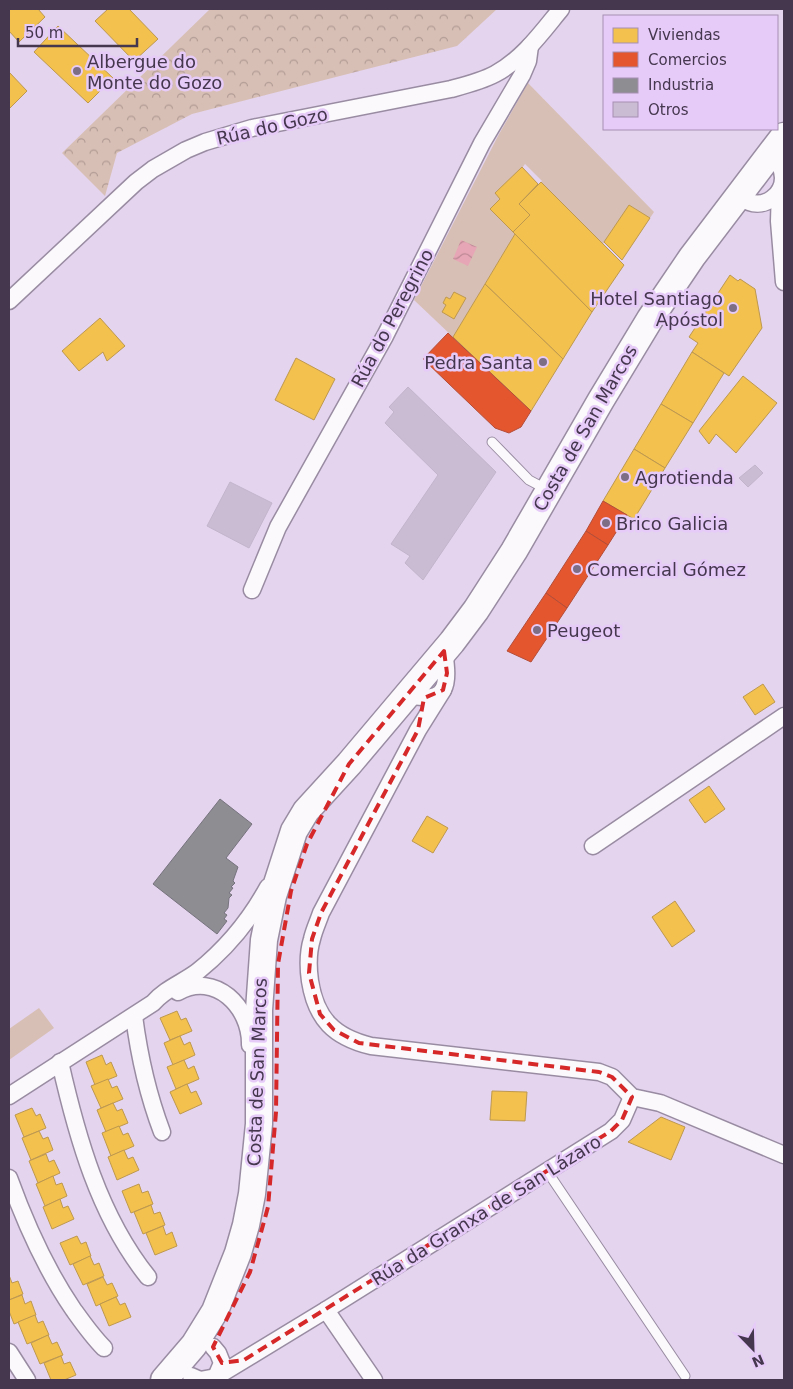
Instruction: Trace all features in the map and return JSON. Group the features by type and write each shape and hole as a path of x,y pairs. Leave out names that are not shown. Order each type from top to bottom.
{"main road":[{"name":"Costa de San Marcos","path":"164,1380 194,1345 216,1310 238,1253 246,1225 252,1194 259,1124 259,1010 262,961 267,919 291,837 306,811 348,764 414,696 444,651 476,610 514,551 650,318 692,257 750,200 778,145"},
{"name":"Costa de San Marcos","path":"201,1368 239,1298 250,1272 268,1207 273,1167 276,1112 276,990 284,922 291,891 307,844 348,764"},
{"path":"201,1368 215,1325 216,1310"}],"street":[{"name":"Rúa do Gozo","path":"9,301 136,182 153,169 186,150 205,142 252,128 451,89 476,82 508,66 530,46 561,9"},
{"name":"Rúa do Peregrino","path":"252,590 278,528 385,336 482,143 522,75 528,60 530,46"},
{"path":"778,145 776,158 782,168 784,179 780,190 779,221 784,282"},
{"path":"750,200 771,200 780,190"},
{"path":"750,200 779,221"},
{"path":"444,651 448,673 443,690 418,730 321,913 312,939 309,973 316,1006 327,1024 346,1038 371,1046 600,1072 612,1077 632,1097 660,1103 784,1155"},
{"name":"Costa de San Marcos","path":"414,696 435,697 443,690"},
{"path":"414,696 423,704 418,730"},
{"path":"593,846 784,716"},
{"path":"153,1004 160,995 196,973 233,938 251,916 282,863"},
{"path":"9,1096 153,1004 161,1002 192,985 202,985 221,991 233,1001 243,1017 250,1040 249,1078 259,1124"},
{"path":"134,1016 143,1069 154,1112 162,1132"},
{"path":"60,1062 75,1124 91,1173 117,1229 148,1277"},
{"name":"Rúa da Granxa de San Lázaro","path":"201,1368 244,1360 612,1131 622,1120 632,1097"},
{"path":"9,1178 23,1218 47,1266 60,1289 92,1336 104,1348"},
{"path":"326,1310 374,1380"},
{"path":"9,1352 27,1380"}],"lane":[{"path":"492,442 529,480 549,490"},
{"path":"547,1171 685,1376"}],"highlighted area":[{"path":"444,651 447,673 443,690 424,698 418,730 321,913 312,939 309,973 320,1014 334,1030 359,1043 599,1072 612,1077 632,1097 622,1120 611,1131 244,1360 222,1363 213,1347 250,1272 268,1207 276,1112 278,964 291,891 307,844 349,764"}],"green space":[{"path":"210,9 497,9 457,46 192,114 117,153 105,196 62,153"},
{"path":"528,83 654,212 650,218 629,205 603,244 525,164 500,199 490,209 515,234 453,337 414,300 498,136"},
{"path":"39,1008 54,1028 9,1060 9,1029"}],"water":[{"path":"461,240 477,247 468,266 453,259"}],"building: Viviendas":[{"path":"9,9 38,9 45,17 19,42 9,31"},
{"path":"108,9 129,9 158,39 134,61 95,21"},
{"path":"58,26 113,78 88,103 34,52"},
{"path":"9,72 27,91 9,109"},
{"path":"522,167 538,184 519,204 530,215 513,232 490,209 500,199 495,193"},
{"path":"541,182 624,265 592,312 513,232 530,215 519,204"},
{"path":"629,205 650,218 622,260 604,242"},
{"path":"515,234 592,312 563,359 485,284"},
{"name":"Hotel Santiago Apóstol","path":"730,275 755,289 762,328 729,376 692,352 698,343 689,337"},
{"path":"485,284 563,359 531,411 453,337"},
{"path":"454,292 466,298 454,319 442,312 446,305 443,303 446,297 450,299"},
{"path":"100,318 125,346 107,361 103,352 79,371 62,351"},
{"path":"692,352 724,373 693,423 661,404"},
{"path":"296,358 335,379 314,420 275,400"},
{"path":"743,376 777,403 736,453 716,434 709,444 699,431"},
{"path":"661,404 693,423 665,468 634,449"},
{"path":"634,449 665,468 634,519 603,501"},
{"path":"763,684 775,702 755,715 743,697"},
{"path":"709,786 725,809 705,823 689,800"},
{"path":"427,816 448,828 433,853 412,841"},
{"path":"675,901 695,931 672,947 652,917"},
{"path":"177,1011 181,1020 186,1018 192,1031 170,1040 160,1018"},
{"path":"180,1036 184,1045 190,1042 195,1055 173,1065 164,1043"},
{"path":"102,1055 106,1065 111,1062 117,1076 95,1085 86,1062"},
{"path":"184,1060 188,1069 194,1066 199,1079 176,1089 167,1067"},
{"path":"108,1079 112,1088 117,1086 123,1099 101,1108 91,1086"},
{"path":"187,1084 191,1093 196,1091 202,1104 180,1114 170,1092"},
{"path":"492,1091 527,1092 525,1121 490,1120"},
{"path":"113,1103 117,1111 122,1109 128,1123 106,1132 97,1110"},
{"path":"32,1108 36,1116 40,1114 46,1128 24,1137 15,1115"},
{"path":"661,1117 685,1127 671,1160 628,1142"},
{"path":"119,1126 123,1135 128,1133 134,1146 111,1156 102,1133"},
{"path":"39,1131 43,1139 48,1137 53,1150 31,1160 22,1138"},
{"path":"124,1150 128,1159 133,1157 139,1170 117,1180 108,1157"},
{"path":"46,1154 49,1162 54,1160 60,1173 38,1183 29,1161"},
{"path":"53,1176 56,1185 62,1183 67,1196 45,1206 36,1184"},
{"path":"139,1184 142,1193 148,1191 153,1204 131,1213 122,1191"},
{"path":"60,1199 63,1208 68,1206 74,1219 52,1229 43,1207"},
{"path":"151,1205 154,1214 160,1212 165,1225 143,1234 134,1212"},
{"path":"163,1226 166,1235 172,1232 177,1246 155,1255 146,1233"},
{"path":"77,1236 81,1244 86,1242 91,1256 70,1265 60,1243"},
{"path":"90,1256 94,1265 99,1263 104,1276 83,1285 73,1264"},
{"path":"9,1275 12,1283 18,1281 23,1294 9,1300"},
{"path":"103,1277 107,1285 112,1283 118,1296 96,1306 87,1284"},
{"path":"22,1295 25,1304 31,1301 36,1315 14,1324 9,1311 9,1300"},
{"path":"116,1297 120,1305 125,1303 131,1317 109,1326 100,1304"},
{"path":"35,1315 38,1323 43,1321 49,1335 27,1344 18,1322"},
{"path":"48,1335 52,1344 57,1342 63,1355 40,1364 31,1343"},
{"path":"61,1356 64,1364 70,1362 76,1375 64,1380 51,1380 44,1363"}],"building: Comercios":[{"path":"448,333 531,411 521,427 509,433 495,428 423,359"},
{"name":"Brico Galicia","path":"603,501 627,515 608,545 586,531"},
{"name":"Comercial Gómez","path":"586,531 608,545 567,608 546,593"},
{"name":"Peugeot","path":"546,593 567,608 531,662 507,651"}],"building: Industria":[{"path":"220,799 252,824 226,858 238,867 233,881 235,883 229,893 232,895 229,898 228,908 224,913 227,915 224,919 227,921 217,934 153,884"}],"building: Otros":[{"path":"408,387 496,472 423,580 405,563 410,556 391,544 438,475 385,423 394,412 389,407"},
{"path":"755,465 763,473 748,487 739,478"},
{"path":"230,482 272,503 249,548 207,526"}],"place":[{"name":"Albergue do Monte do Gozo","path":"77,71"},
{"name":"Hotel Santiago Apóstol","path":"733,308"},
{"name":"Pedra Santa","path":"543,362"},
{"name":"Agrotienda","path":"625,477"},
{"name":"Brico Galicia","path":"606,523"},
{"name":"Comercial Gómez","path":"577,569"},
{"name":"Peugeot","path":"537,630"}]}
